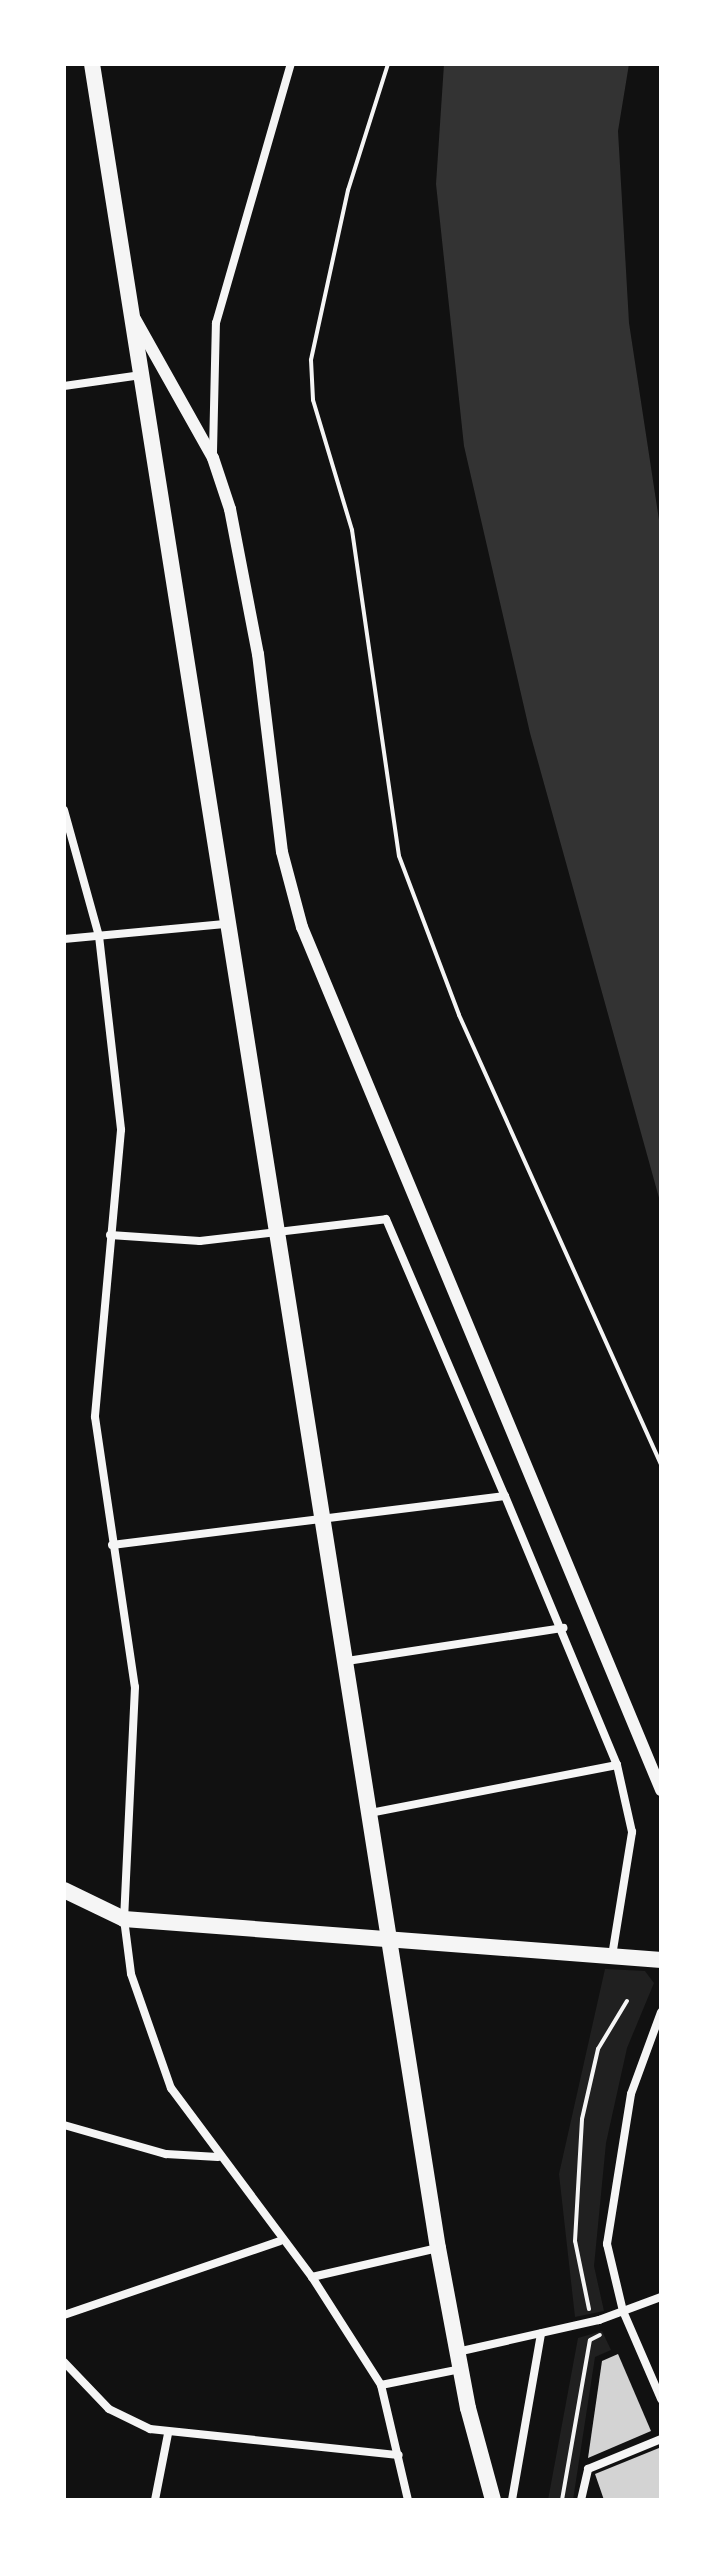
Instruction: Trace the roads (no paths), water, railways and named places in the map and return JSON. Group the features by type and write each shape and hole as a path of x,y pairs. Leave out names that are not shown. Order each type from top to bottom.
{"highway":[{"path":"92,64 227,924 392,1938 438,2248 459,2360 493,2500"},
{"path":"64,1890 124,1919 661,1960"}],"street":[{"path":"213,458 216,323 291,64"},
{"path":"130,309 213,458 243,571 282,852 302,927 661,1790"},
{"path":"64,386 141,375"},
{"path":"64,810 99,936 121,1130 95,1417 135,1687 124,1919 144,2028 171,2088 280,2241 312,2277 381,2385 408,2500"},
{"path":"64,939 227,924"},
{"path":"110,1235 200,1241 278,1236 386,1219 563,1628 617,1765 632,1832 612,1956"},
{"path":"112,1545 325,1522 505,1496"},
{"path":"347,1661 563,1628"},
{"path":"371,1813 617,1765"},
{"path":"661,2012 631,2094 609,2217 611,2277 661,2399"},
{"path":"64,2125 166,2154 218,2157"},
{"path":"64,2315 280,2241"},
{"path":"312,2277 438,2248"},
{"path":"381,2385 541,2334 599,2320 661,2297"},
{"path":"512,2500 541,2334"},
{"path":"64,2362 109,2409 168,2434 399,2455"},
{"path":"155,2500 168,2434"},
{"path":"581,2500 588,2469 661,2439"}]}
